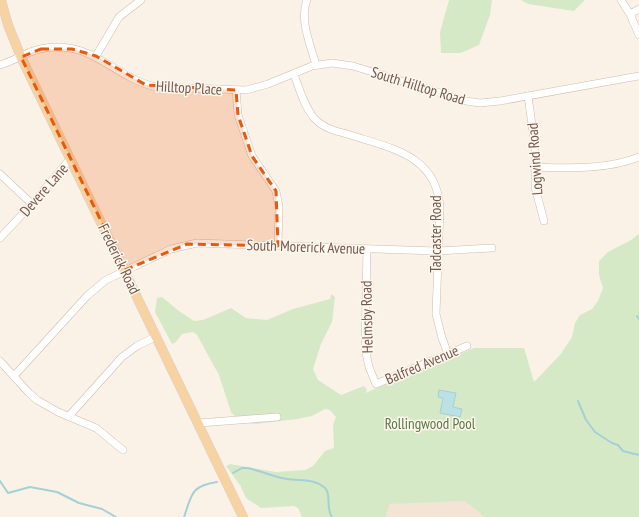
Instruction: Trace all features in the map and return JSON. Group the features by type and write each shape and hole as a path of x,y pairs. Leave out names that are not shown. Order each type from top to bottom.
{"main road":[{"name":"Frederick Road","path":"1,0 10,30 21,57 199,423 243,517"}],"street":[{"path":"96,56 119,17 141,0"},
{"path":"307,0 304,8 305,19 316,65"},
{"path":"621,0 630,14 639,35"},
{"path":"630,14 639,9"},
{"name":"Hilltop Place","path":"0,65 41,49 62,47 96,56 124,74 146,85 158,87 236,90 258,87 294,74"},
{"name":"South Hilltop Road","path":"294,74 316,65 332,63 352,66 466,101 494,102 639,76"},
{"name":"Tadcaster Road","path":"294,74 309,111 320,123 334,130 407,155 422,165 429,173 439,199 436,314 448,354"},
{"path":"236,90 238,115 252,156 276,191 279,207 278,246"},
{"name":"Logwind Road","path":"528,96 534,134 536,195 544,221"},
{"path":"535,167 588,167 639,157"},
{"name":"Devere Lane","path":"0,238 32,204 70,159"},
{"path":"0,174 32,204"},
{"name":"South Morerick Avenue","path":"14,376 96,287 125,270 171,248 187,244 437,251 492,248"},
{"name":"Helmsby Road","path":"367,249 365,348 369,368 376,384"},
{"path":"69,416 122,358 137,346 157,336"},
{"name":"Balfred Avenue","path":"376,384 467,346"},
{"path":"0,361 37,400 58,412 96,428 122,450"},
{"path":"199,423 278,417"}],"highlighted area":[{"path":"41,49 72,49 96,56 146,85 236,90 238,115 252,156 276,191 278,246 187,244 125,270 21,57"}],"shaded area":[{"path":"390,476 452,479 491,517 374,517"}],"green space":[{"path":"449,0 492,0 490,15 479,45 461,53 441,53 440,32"},
{"path":"521,0 585,0 574,11 528,4"},
{"name":"Rollingwood Pool","path":"639,234 639,517 485,517 465,501 390,504 385,517 302,517 298,508 294,506 261,508 246,498 240,485 226,466 230,464 276,472 305,470 313,466 325,451 334,448 333,425 336,417 330,410 325,409 312,416 297,419 255,424 240,422 231,412 219,375 197,335 193,332 182,334 176,342 172,344 155,312 157,298 162,297 194,321 203,320 231,308 246,318 267,320 293,309 330,299 331,294 335,297 332,322 321,344 313,369 318,380 341,395 364,386 367,390 365,393 474,348 524,348 534,382 560,355 572,337 575,323 580,315 592,309 598,301 603,288 599,275 599,261 608,252"}],"water":[{"path":"439,390 456,393 453,407 462,409 460,417 440,413 443,398 438,397"}],"waterway":[{"path":"578,401 586,420 595,432 612,443 618,445 623,451 639,455"},
{"path":"233,473 242,468 248,468 282,478 307,480 316,483 325,488 327,491 329,509 332,517"},
{"path":"0,481 8,493 30,487 57,492 79,503 102,509 116,517"},
{"path":"184,517 193,493 202,486 217,482"}]}
